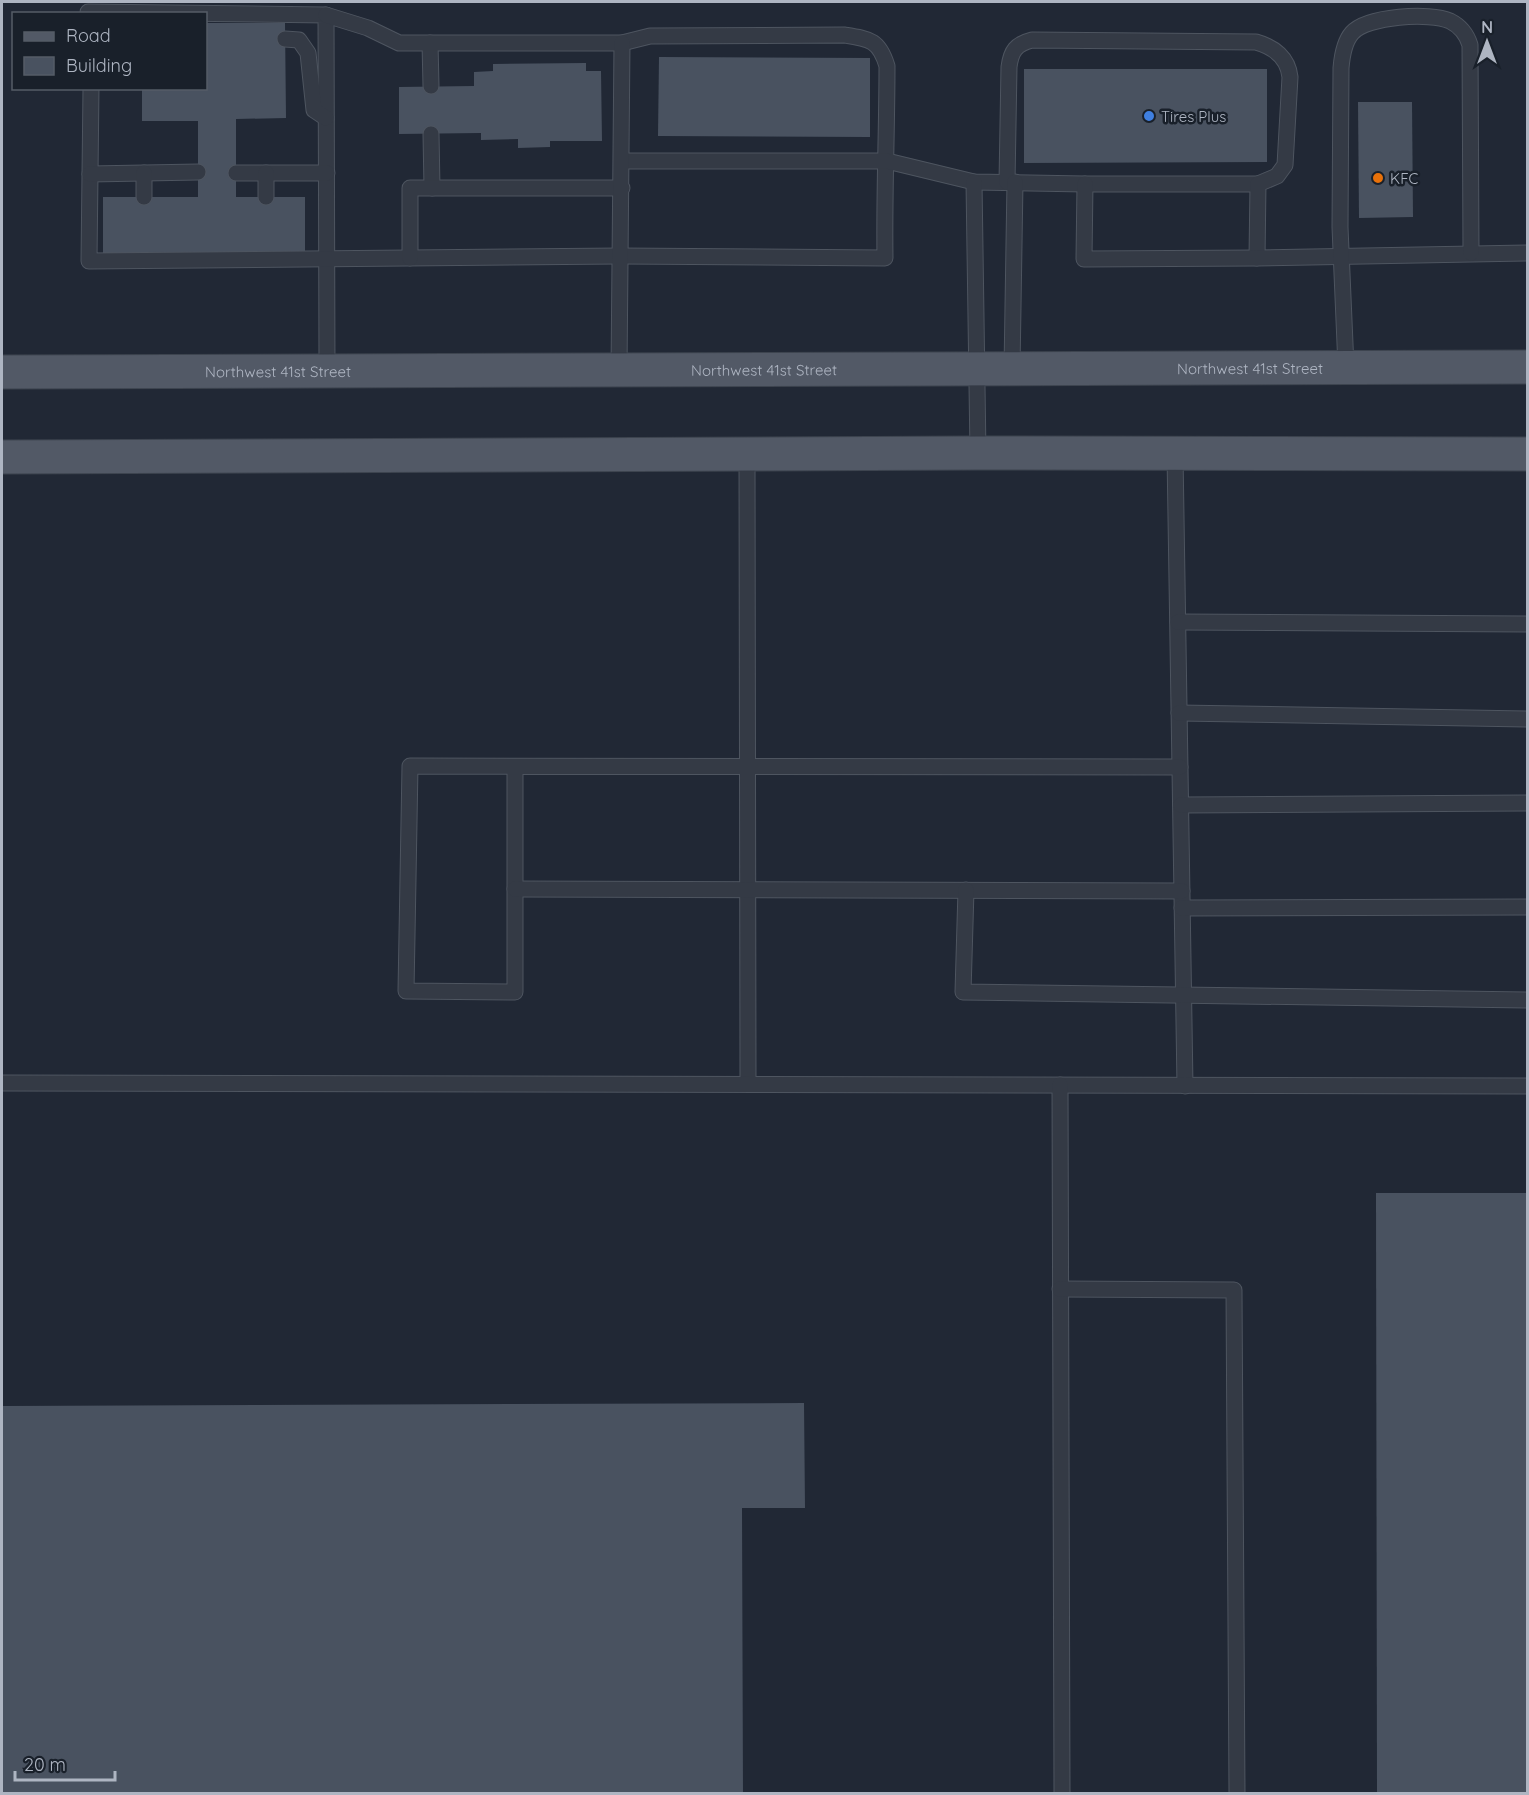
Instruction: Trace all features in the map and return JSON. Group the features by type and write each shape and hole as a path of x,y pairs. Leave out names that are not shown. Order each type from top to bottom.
{"main road":[{"name":"Northwest 41st Street","path":"2,372 978,370 1527,366"},
{"path":"2,457 978,453 1527,454"}],"lane":[{"path":"93,10 186,12"},
{"path":"91,90 89,261 206,256 327,259 620,256 885,258 884,179 887,161 888,66 883,52 874,43 844,35 650,36 622,43 399,43 368,28 326,15 207,12"},
{"path":"326,15 327,371"},
{"path":"1346,367 1341,257 1341,68 1345,45 1351,34 1358,28 1380,20 1440,18 1460,28 1467,38 1470,45 1470,253"},
{"path":"285,39 299,40 308,53 315,110 326,118"},
{"path":"622,161 887,161 974,182 1011,182 1085,184 1258,184 1277,176 1285,165 1290,77 1289,68 1277,51 1256,42 1032,40 1014,48 1010,56 1009,67 1011,182 1012,369"},
{"path":"430,43 431,86"},
{"path":"619,371 622,43"},
{"path":"431,134 432,188"},
{"path":"90,174 198,172"},
{"path":"144,173 144,197"},
{"path":"236,173 327,173"},
{"path":"266,173 266,197"},
{"path":"974,182 978,453"},
{"path":"1085,184 1084,259 1527,253"},
{"path":"1257,258 1258,184"},
{"path":"410,258 410,188 622,188"},
{"path":"747,454 748,1084"},
{"path":"1175,454 1185,1086"},
{"path":"1178,622 1527,624"},
{"path":"1179,713 1527,719"},
{"path":"515,766 515,992 406,991 410,766 515,766 748,767 1180,767"},
{"path":"1180,805 1527,803"},
{"path":"515,889 1182,891"},
{"path":"966,890 963,992 1527,1000"},
{"path":"1182,908 1527,907"},
{"path":"2,1083 1527,1086"},
{"path":"1060,1085 1062,1794"},
{"path":"1060,1289 1234,1290 1237,1794"}],"building":[{"path":"207,23 285,23 286,118 236,119 236,197 305,197 305,252 103,253 103,197 198,197 198,121 142,121 142,90 207,90"},
{"path":"659,57 870,58 870,137 658,136"},
{"path":"586,63 586,71 601,71 602,141 550,141 550,147 518,148 518,139 481,140 481,133 399,134 399,87 474,86 474,72 493,71 493,64"},
{"path":"1024,69 1267,69 1267,162 1024,163"},
{"path":"1358,102 1412,102 1413,217 1359,218"},
{"path":"1376,1193 1528,1193 1528,1794 1377,1794"},
{"path":"804,1403 805,1508 742,1508 743,1794 2,1794 2,1406"}],"place":[{"name":"Tires Plus","path":"1149,116"},
{"name":"KFC","path":"1378,178"}]}
